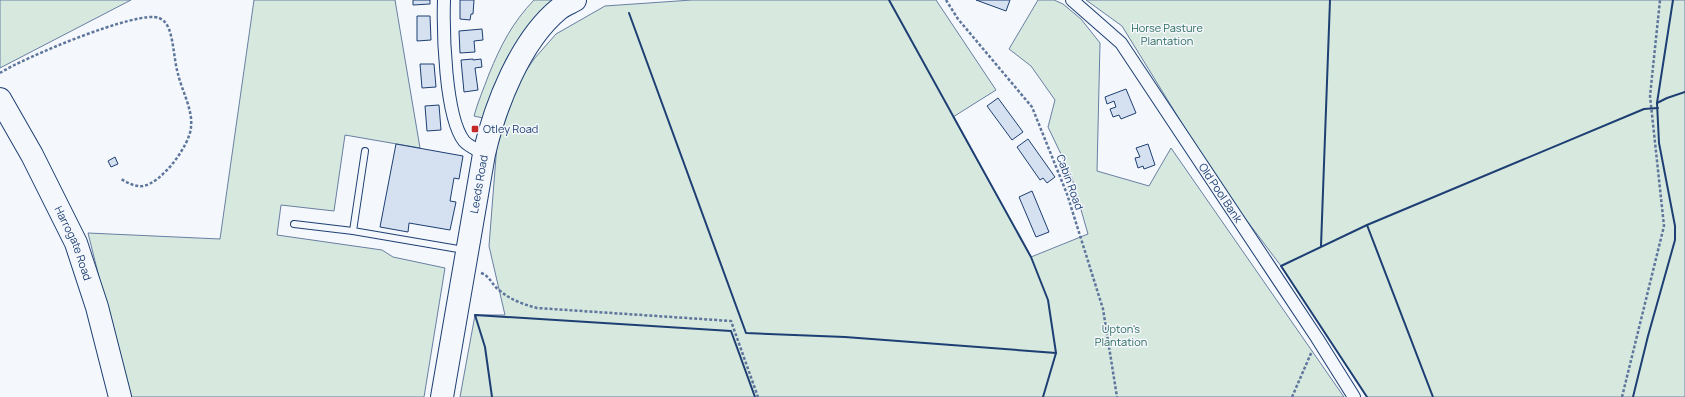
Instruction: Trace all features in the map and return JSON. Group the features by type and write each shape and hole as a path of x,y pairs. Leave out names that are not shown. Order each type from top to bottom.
{"highway":[{"name":"Leeds Road","path":"442,397 484,154 489,131 500,98 526,50 543,26 560,8 576,0"},
{"name":"Harrogate Road","path":"0,100 32,155 76,243 97,307 120,397"}],"street":[{"path":"444,0 444,29 452,114 464,141 484,154"},
{"name":"Old Pool Bank","path":"1072,0 1121,42 1317,338 1354,397"}],"lane":[{"path":"353,231 365,151"},
{"path":"294,224 353,231 466,261"}],"path":[{"name":"Cabin Road","path":"946,0 958,19 1032,107 1067,194 1103,309 1117,397"},
{"path":"1622,397 1664,226 1650,96 1660,0"},
{"path":"0,73 36,54 96,32 131,21 151,17 158,17 164,21 169,29 178,73 189,110 191,125 190,137 185,146 161,175 152,183 136,186 121,179"},
{"path":"466,261 483,274 506,296 518,303 536,308 731,321 758,397"},
{"path":"1292,397 1317,338"}],"green space":[{"path":"0,0 131,0 0,68"},
{"path":"254,0 395,0 420,148 345,135 334,211 281,205 277,235 382,250 393,257 445,268 424,397 129,397 88,233 220,239"},
{"path":"534,0 563,0 487,119 474,116 498,53 519,17"},
{"name":"Upton's Plantation","path":"692,0 936,0 996,90 953,117 1031,257 1088,234 1071,175 1048,127 1055,100 1031,66 1009,49 1038,0 1054,0 1063,4 1081,19 1100,43 1097,171 1149,186 1171,148 1344,397 460,397 475,315 505,315 489,246 497,144 515,87 534,59 556,34 605,6"},
{"name":"Horse Pasture Plantation","path":"1086,0 1685,0 1685,397 1367,397 1281,266 1220,185 1122,26"}],"building":[{"path":"413,0 430,0 430,4 413,5"},
{"path":"460,0 474,0 473,14 471,14 470,20 460,19"},
{"path":"976,0 1010,0 1006,11"},
{"path":"417,16 430,16 431,40 417,41"},
{"path":"482,29 483,40 474,41 475,52 460,53 459,31"},
{"path":"481,59 482,67 475,68 478,90 464,92 461,60"},
{"path":"420,64 434,64 436,87 422,88"},
{"path":"1126,89 1136,113 1121,119 1119,115 1113,117 1110,109 1116,107 1114,101 1107,104 1105,97"},
{"path":"998,98 1023,132 1012,140 987,106"},
{"path":"439,105 441,130 427,131 425,106"},
{"path":"1028,139 1055,177 1047,183 1043,178 1040,180 1017,147"},
{"path":"396,144 463,156 459,179 454,178 450,201 456,202 450,230 409,223 408,232 380,227"},
{"path":"1148,144 1155,165 1144,169 1143,166 1138,168 1135,158 1140,157 1136,148"},
{"path":"115,157 118,164 111,167 108,161"},
{"path":"1032,191 1049,232 1036,237 1019,197"}],"wall":[{"path":"629,13 746,333 845,337 1056,353 1048,300 1031,257 889,0"},
{"path":"1321,246 1330,0"},
{"path":"1633,397 1648,336 1675,240 1675,226 1659,143 1657,103 1673,0"},
{"path":"1657,103 1685,92"},
{"path":"1367,397 1281,266 1367,225 1644,109 1658,108"},
{"path":"1367,225 1433,397"},
{"path":"492,397 485,347 475,315 731,331 755,397"},
{"path":"1043,397 1056,353"}],"place":[{"name":"Otley Road","path":"475,129"}]}
